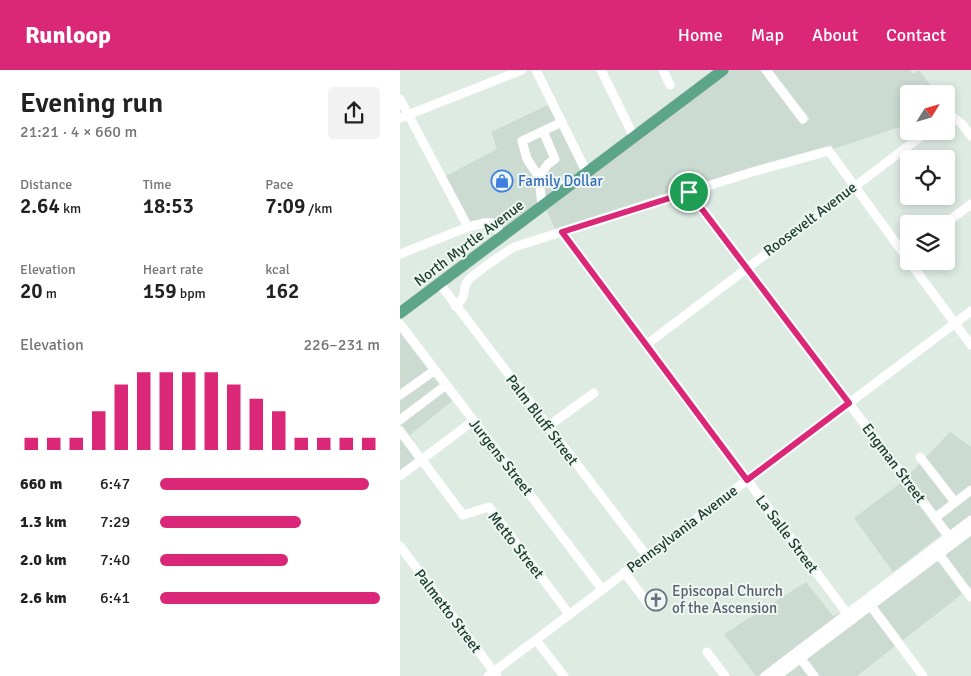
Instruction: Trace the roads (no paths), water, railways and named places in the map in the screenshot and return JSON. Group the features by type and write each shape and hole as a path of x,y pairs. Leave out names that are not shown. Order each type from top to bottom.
{"main road":[{"name":"North Myrtle Avenue","path":"400,312 440,284 723,70"}],"street":[{"path":"404,116 522,70"},
{"path":"536,70 587,173"},
{"path":"601,70 634,137"},
{"path":"663,70 670,85"},
{"path":"766,70 804,119"},
{"path":"400,99 404,116 468,227"},
{"path":"955,121 962,124 971,136"},
{"path":"562,122 522,141 527,159 539,177 545,182 554,185 570,186"},
{"path":"542,131 554,159 539,177 542,207"},
{"name":"Roosevelt Avenue","path":"646,345 916,140"},
{"path":"455,306 463,299 467,282 514,247 828,151 900,247"},
{"name":"Engman Street","path":"689,192 951,540"},
{"path":"955,216 971,204"},
{"path":"400,254 468,227 485,223 492,223 503,236"},
{"name":"La Salle Street","path":"562,232 849,617"},
{"path":"917,270 971,345"},
{"name":"Palm Bluff Street","path":"440,284 646,556"},
{"name":"Pennsylvania Avenue","path":"493,675 624,572 971,311"},
{"name":"Jurgens Street","path":"400,324 602,589"},
{"path":"400,395 435,370"},
{"path":"400,420 446,385"},
{"path":"547,427 594,393"},
{"path":"400,476 473,421"},
{"name":"Metto Street","path":"400,431 463,516 489,507 569,614"},
{"path":"920,457 955,502"},
{"path":"935,518 971,490"},
{"path":"766,676 798,655 951,540 971,520"},
{"path":"951,540 971,530"},
{"name":"Palmetto Street","path":"400,546 493,675"},
{"path":"936,551 971,598"},
{"path":"624,572 650,606"},
{"path":"868,602 923,676"},
{"path":"536,640 564,676"},
{"path":"707,652 725,676"},
{"path":"777,676 798,655"},
{"path":"798,655 814,676"}],"place":[{"name":"Family Dollar","path":"502,181"},
{"name":"Episcopal Church of the Ascension","path":"656,600"}]}
